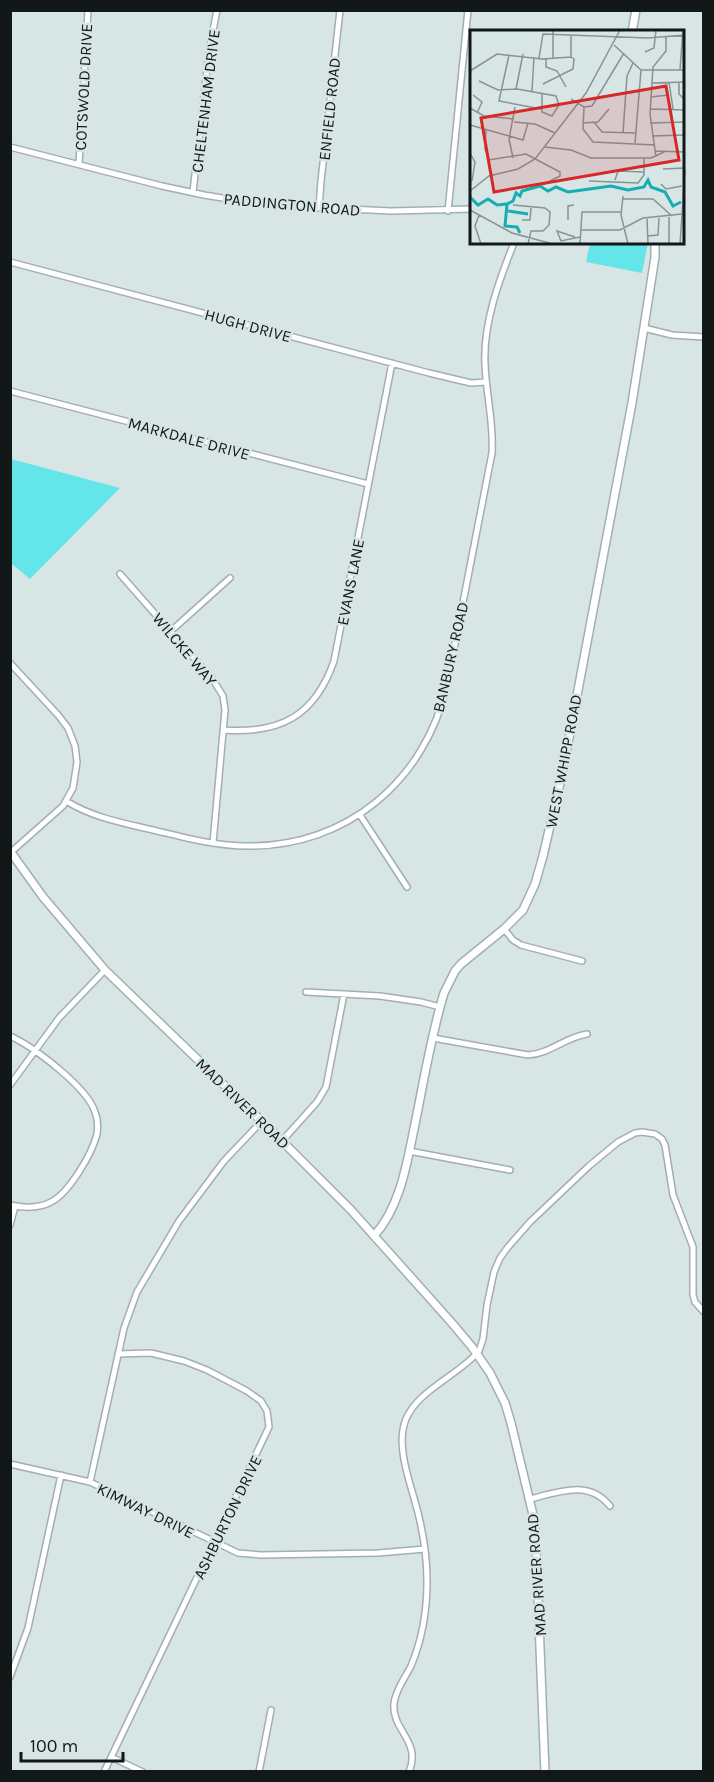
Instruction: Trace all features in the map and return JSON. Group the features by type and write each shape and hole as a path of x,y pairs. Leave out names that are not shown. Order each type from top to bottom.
{"street":[{"name":"COTSWOLD DRIVE","path":"79,164 88,10"},
{"name":"CHELTENHAM DRIVE","path":"193,192 209,51 217,10"},
{"name":"ENFIELD ROAD","path":"320,208 340,10"},
{"path":"448,211 468,10"},
{"path":"632,30 636,10"},
{"name":"PADDINGTON ROAD","path":"10,147 214,197 265,205 391,211 470,209"},
{"name":"BANBURY ROAD","path":"66,801 81,810 105,819 213,843 246,846 282,844 316,836 360,815 392,788 413,763 428,739 443,702 492,453 492,426 484,352 488,326 501,277 514,244"},
{"name":"WEST WHIPP ROAD","path":"374,1236 392,1209 402,1178 440,1007 449,982 461,964 515,920 528,901 535,884 551,825 632,403 655,257 655,244"},
{"name":"HUGH DRIVE","path":"10,262 471,383 486,382"},
{"path":"644,328 672,335 704,337"},
{"name":"EVANS LANE","path":"224,730 255,731 275,726 297,715 314,700 322,689 334,661 392,363"},
{"name":"MARKDALE DRIVE","path":"10,391 368,484"},
{"name":"WILCKE WAY","path":"120,574 213,680 225,704 213,843"},
{"path":"171,631 230,578"},
{"path":"10,663 58,715 73,738 77,754 77,769 66,801 56,813 11,852"},
{"path":"360,815 407,887"},
{"name":"MAD RIVER ROAD","path":"11,852 50,905 105,970 349,1208 451,1322 490,1373 505,1403 535,1524 545,1772"},
{"path":"504,929 513,940 521,945 582,961"},
{"path":"10,1085 59,1018 105,970"},
{"path":"306,992 380,996 440,1007"},
{"path":"282,1141 317,1102 326,1087 344,994"},
{"path":"433,1038 528,1055 542,1053 570,1038 587,1034"},
{"path":"10,1036 35,1050 68,1078 91,1102 98,1122 98,1132 90,1152 63,1193 53,1201 32,1208 13,1205 10,1225"},
{"path":"90,1482 118,1354 127,1318 137,1292 179,1221 224,1161 261,1122"},
{"path":"409,1772 412,1754 407,1738 395,1716 394,1702 420,1638 427,1582 420,1519 403,1450 404,1423 417,1402 477,1354 483,1339 494,1272 500,1258 530,1222 608,1149 628,1136 642,1132 655,1134 666,1145 673,1195 693,1247 693,1294 695,1302 704,1312"},
{"path":"409,1151 510,1170"},
{"name":"ASHBURTON DRIVE","path":"104,1772 267,1433 269,1419 265,1406 256,1397 198,1366 151,1353 118,1354"},
{"name":"KIMWAY DRIVE","path":"10,1464 90,1482 231,1551 247,1555 403,1552 424,1549"},
{"path":"10,1677 28,1628 61,1475"},
{"path":"530,1499 562,1491 583,1489 599,1495 610,1506"},
{"path":"259,1772 271,1710"},
{"path":"111,1757 143,1772"}],"shaded area":[{"path":"590,244 648,244 642,273 586,262"},
{"path":"11,459 120,488 30,579 11,563"}]}
